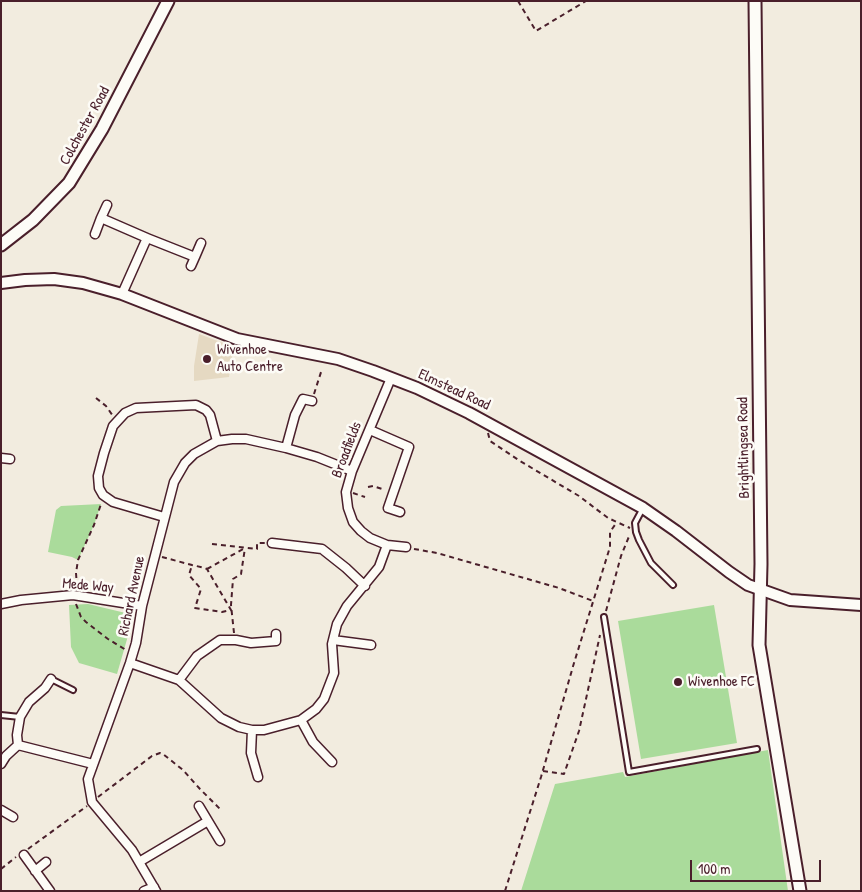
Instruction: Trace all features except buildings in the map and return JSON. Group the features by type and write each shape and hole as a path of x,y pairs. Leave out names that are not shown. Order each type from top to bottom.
{"main road":[{"name":"Colchester Road","path":"1,245 33,220 69,183 102,129 168,1"},
{"name":"Brightlingsea Road","path":"755,1 761,564 758,645 800,891"}],"street":[{"path":"95,234 107,205"},
{"path":"101,218 195,256"},
{"path":"122,294 147,238"},
{"path":"191,266 201,243"},
{"name":"Elmstead Road","path":"1,283 25,280 62,280 83,283 122,294 237,338 338,359 391,378 417,388 503,430 643,508 729,572 760,590 790,600 861,605"},
{"name":"Broadfields","path":"387,546 370,538 353,522 348,508 347,490 352,471 391,378"},
{"path":"286,448 295,415 303,399 312,401"},
{"path":"164,517 113,502 103,495 99,488 98,476 110,431 125,413 136,408 196,405 206,410 210,415 217,441"},
{"path":"370,430 409,447 388,508 400,512"},
{"name":"Richard Avenue","path":"92,802 88,779 130,663 164,517 174,482 184,463 199,450 217,441 246,439 317,457 352,471"},
{"path":"1,458 10,459"},
{"path":"272,543 322,549 365,586"},
{"path":"130,663 179,680 221,718 239,728 264,730 300,720 316,709 330,688 334,673 332,640 336,624 342,613 379,567 387,546 406,547"},
{"name":"Mede Way","path":"1,604 21,600 76,595 142,606"},
{"path":"179,680 197,656 220,640 236,640 251,644 276,641 276,634"},
{"path":"332,640 371,645"},
{"path":"18,746 17,735 20,717 29,702 45,688 51,679"},
{"path":"300,720 313,742 332,762"},
{"path":"252,730 251,753 258,777"},
{"path":"18,746 93,764"},
{"path":"1,764 6,756 18,746"},
{"path":"92,802 132,850 155,889 144,891"},
{"path":"199,806 220,841"},
{"path":"1,810 13,817"},
{"path":"139,862 208,821"},
{"path":"22,854 50,891"},
{"path":"35,871 46,862"}],"lane":[{"path":"643,508 636,524 636,532 651,563 673,586"},
{"path":"604,617 629,772 757,749"},
{"path":"51,679 73,690"},
{"path":"1,715 20,717"}],"path":[{"path":"518,1 536,31 586,1"},
{"path":"312,401 322,369"},
{"path":"96,398 106,406 117,421"},
{"path":"486,429 490,441 579,496 608,518 633,529 622,556 604,617 578,730 564,774 543,771"},
{"path":"368,487 373,486 382,489"},
{"path":"347,490 365,496"},
{"path":"103,495 94,525 78,560 76,595 81,616 86,622 108,639 133,652"},
{"path":"505,891 610,547 610,532 617,522"},
{"path":"212,544 257,549 257,543 272,543"},
{"path":"406,547 437,552 559,588 593,601"},
{"path":"207,569 245,548"},
{"path":"236,640 231,610 233,579 241,574 245,548"},
{"path":"155,555 207,569 231,610"},
{"path":"192,564 189,575 201,590 195,608 222,612 231,610"},
{"path":"1,869 152,756 160,753 183,770 221,810"}],"shaded area":[{"path":"199,334 234,347 229,377 194,381 194,366"}],"green space":[{"path":"101,504 94,525 78,560 48,552 56,510 61,506"},
{"path":"88,604 134,615 117,674 79,663 71,647 69,605"},
{"name":"Wivenhoe FC","path":"714,605 737,743 641,759 618,621"},
{"path":"768,750 788,891 521,891 555,784 623,772 625,777"}],"place":[{"name":"Wivenhoe Auto Centre","path":"207,359"},
{"name":"Wivenhoe FC","path":"678,682"}]}
